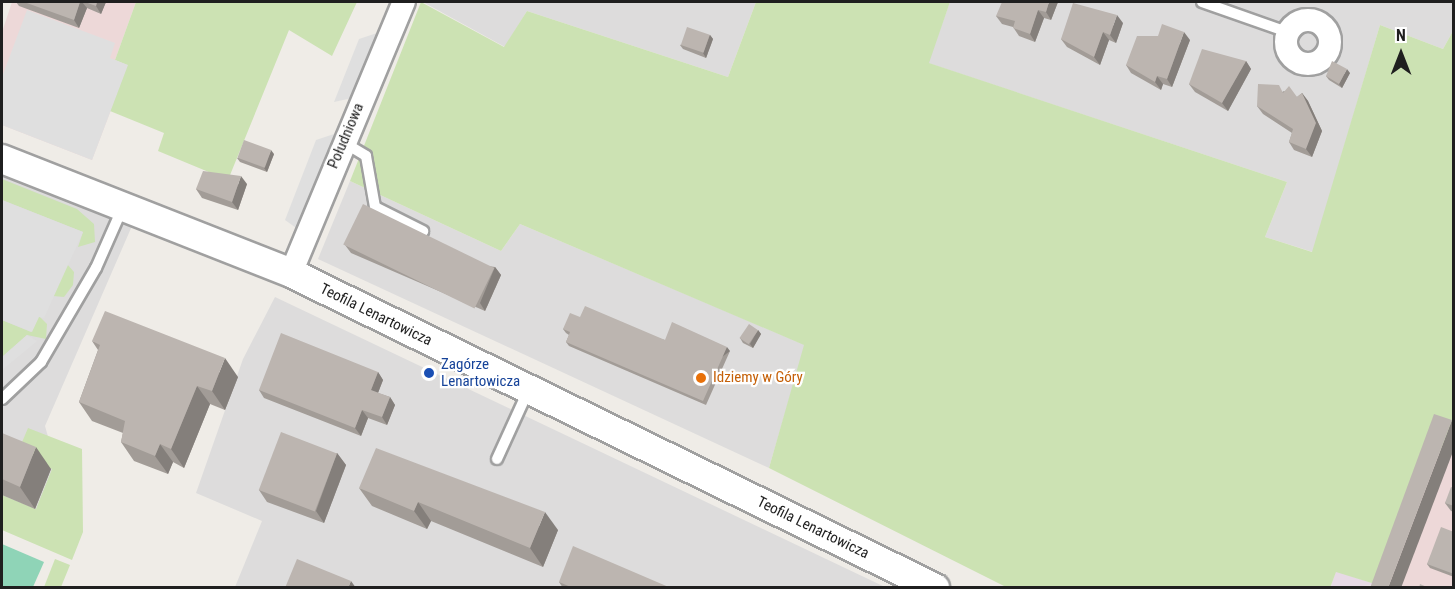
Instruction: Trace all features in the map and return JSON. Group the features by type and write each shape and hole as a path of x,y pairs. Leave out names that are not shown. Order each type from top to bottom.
{"street":[{"name":"Południowa","path":"291,273 343,142 404,2"},
{"name":"Teofila Lenartowicza","path":"2,159 291,273 905,581 935,588"}],"lane":[{"path":"1202,2 1287,32"},
{"path":"343,142 366,156 375,207 423,231"},
{"path":"2,399 41,362 69,319 124,206"},
{"path":"497,459 528,390"}],"shaded area":[{"path":"12,2 136,2 115,60 128,65 92,160 2,125 2,32"},
{"path":"423,2 756,2 728,77 527,11 505,47"},
{"path":"950,2 1453,2 1453,31 1443,49 1380,25 1313,252 1265,237 1287,182 928,63"},
{"path":"27,10 115,43 110,58 128,65 92,160 2,125 2,77"},
{"path":"377,33 352,98 334,102 359,39"},
{"path":"337,133 299,230 285,220 316,140"},
{"path":"2,168 135,219 45,426 74,529 2,519"},
{"path":"350,181 501,251 520,224 805,345 769,468 318,259"},
{"path":"2,200 83,232 44,318 39,317 32,332 2,320"},
{"path":"275,297 885,587 235,587 262,521 196,493 243,359"},
{"path":"27,335 37,341 2,370 2,357"},
{"path":"1453,423 1453,587 1377,588"},
{"path":"1336,571 1378,585 1330,588"}],"green space":[{"path":"136,2 357,2 332,56 289,30 228,180 158,151 164,133 110,111 127,65 115,60"},
{"path":"421,2 504,47 527,11 728,77 756,2 950,2 929,63 1287,182 1265,237 1312,252 1380,25 1443,49 1453,31 1453,423 1378,585 1336,572 1330,588 1006,587 769,468 804,345 520,224 501,251 350,181"},
{"path":"2,179 77,209 94,224 95,242 78,247 83,232 2,200"},
{"path":"67,264 74,272 73,285 64,297 53,296"},
{"path":"39,316 47,324 46,339 27,335 2,357 2,320 31,332"},
{"path":"28,428 82,449 83,532 72,560 2,530 2,495 36,509 52,469 17,454"},
{"path":"2,544 44,562 33,587 2,587"},
{"path":"55,559 70,565 61,587 44,587"}],"building":[{"path":"24,2 80,2 74,20"},
{"path":"85,2 97,2 96,6"},
{"path":"1002,2 1049,2 1046,12 1038,10 1030,34 1013,28 1015,21 996,16"},
{"path":"1073,3 1117,15 1110,35 1103,32 1094,57 1061,39"},
{"path":"1162,24 1184,32 1167,79 1157,76 1155,82 1126,65 1137,36 1158,36"},
{"path":"687,27 710,35 704,53 681,45"},
{"path":"1202,49 1246,61 1222,103 1189,84"},
{"path":"1332,61 1347,69 1339,84 1326,76"},
{"path":"1258,84 1279,85 1283,93 1289,86 1297,97 1302,93 1316,123 1306,149 1289,142 1293,129 1257,106"},
{"path":"244,140 271,150 265,168 238,158"},
{"path":"203,171 241,176 232,202 196,189"},
{"path":"363,204 494,268 474,308 343,244"},
{"path":"585,306 665,340 672,322 727,347 703,401 566,342 570,332 563,329 570,313 580,317"},
{"path":"105,311 225,358 212,391 197,386 171,449 160,444 155,456 121,442 125,421 79,402 100,345 92,341"},
{"path":"749,324 758,330 749,344 739,338"},
{"path":"281,333 378,372 371,390 390,397 382,417 362,410 355,428 259,390"},
{"path":"1434,414 1452,420 1388,588 1370,588"},
{"path":"281,432 337,454 315,511 259,490"},
{"path":"2,433 36,447 20,487 2,479"},
{"path":"376,448 545,512 530,548 418,502 414,511 359,488"},
{"path":"1451,487 1454,488 1454,506 1445,503"},
{"path":"1441,527 1454,532 1454,574 1427,564"},
{"path":"573,546 671,588 573,588 559,582"},
{"path":"297,559 351,581 348,588 285,588"}],"place":[{"name":"Zagórze Lenartowicza","path":"429,373"},
{"name":"Idziemy w Góry","path":"701,378"}]}
